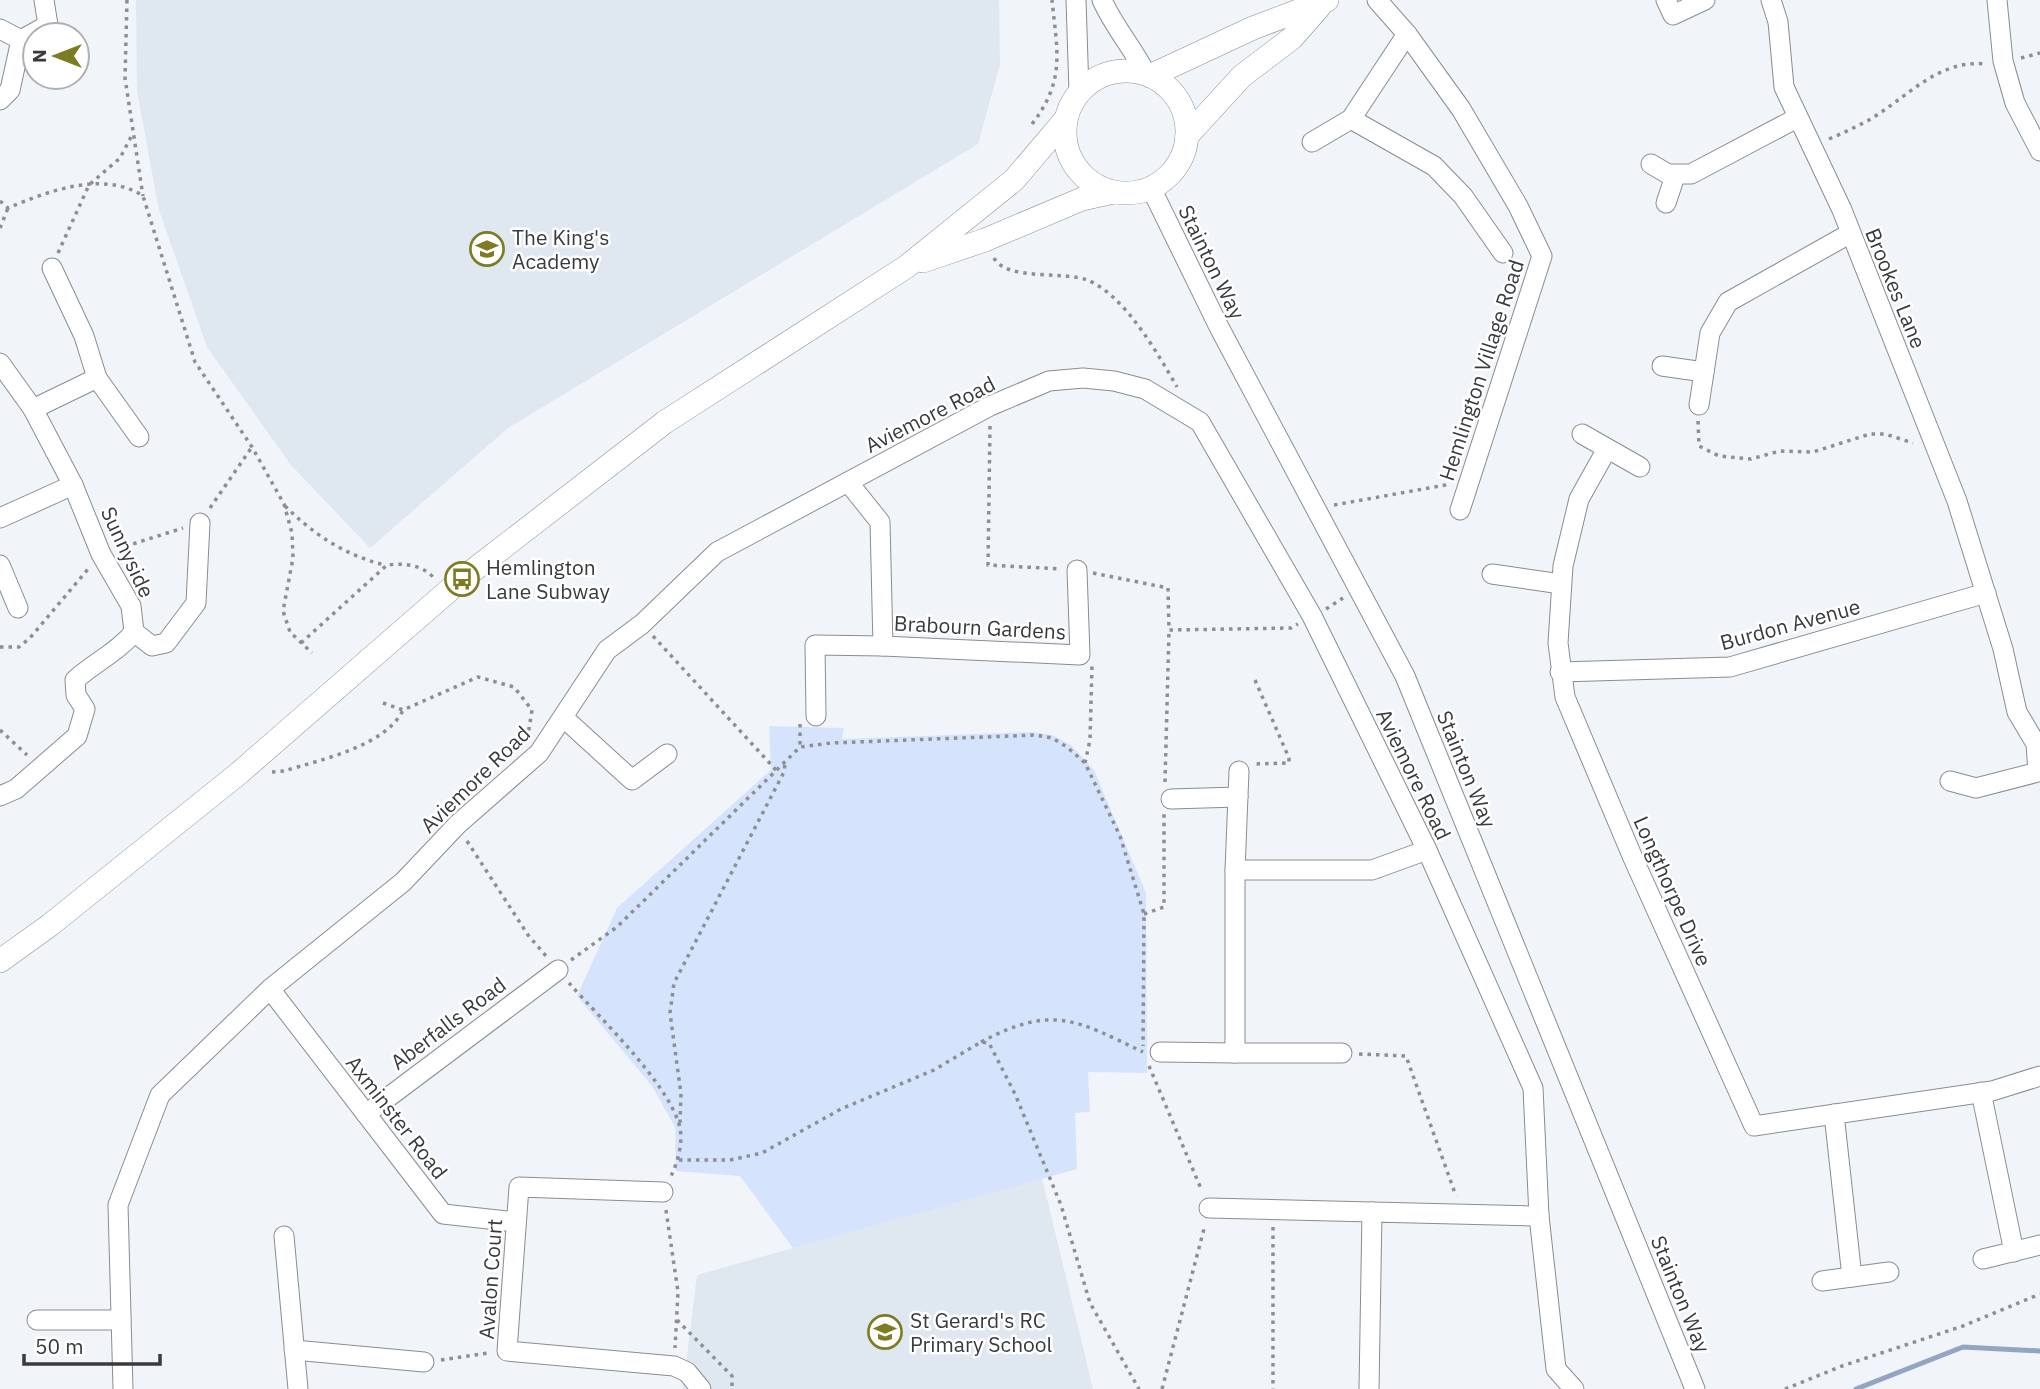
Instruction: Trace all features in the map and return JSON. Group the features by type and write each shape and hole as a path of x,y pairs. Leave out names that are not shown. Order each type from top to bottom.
{"main road":[{"path":"1148,75 1253,28 1324,2"},
{"path":"906,267 985,240 1082,199 1114,192 1133,193 1151,188 1176,167 1187,136 1242,76 1292,38 1324,2"},
{"path":"0,961 50,925 238,774 446,593 665,422 906,267 1014,180 1065,120 1079,92 1098,77 1121,71 1148,75 1171,90 1184,111 1187,136"},
{"path":"1065,120 1066,147 1076,168 1093,184 1114,192"},
{"path":"0,974 50,925"}],"street":[{"path":"44,0 47,21"},
{"path":"1076,0 1079,92"},
{"path":"1102,0 1113,24 1134,50 1148,75"},
{"name":"Hemlington Village Road","path":"1377,0 1407,34 1461,109 1518,206 1542,256 1460,510"},
{"path":"1666,0 1673,15 1705,0"},
{"name":"Brookes Lane","path":"1771,0 1778,22 1784,87 1842,210 1849,234 1957,500 1986,593 2017,712 2036,744 2038,772 1976,788 1950,781"},
{"path":"1997,0 2003,61 2015,103 2040,151"},
{"path":"0,29 21,40"},
{"path":"1312,142 1351,119 1407,34"},
{"path":"0,100 10,90 21,44"},
{"path":"1651,164 1675,176 1691,174 1797,118"},
{"path":"1351,119 1434,166 1464,196 1503,253"},
{"path":"1666,204 1675,176"},
{"name":"Stainton Way","path":"1151,188 1220,329 1405,676 1695,1389"},
{"path":"1699,405 1710,333 1728,302 1849,234"},
{"path":"52,268 84,336 97,378 139,438"},
{"name":"Sunnyside","path":"0,363 33,409 73,485 101,554 131,606 134,632 122,648 92,665 75,680 76,695 85,709 77,736 16,789 0,796"},
{"path":"1662,366 1704,372"},
{"path":"33,409 97,378"},
{"name":"Aviemore Road","path":"123,1389 118,1205 160,1095 270,989 403,882 458,824 539,753 607,650 642,624 717,552 990,406 1049,381 1083,378 1114,381 1145,389 1173,403 1200,422 1312,616 1427,850 1533,1088 1539,1216 1556,1369 1574,1389"},
{"path":"1582,435 1640,467"},
{"name":"Longthorpe Drive","path":"1607,449 1579,499 1571,523 1561,584 1558,643 1560,672 1571,717 1754,1126 1834,1114"},
{"name":"Brabourn Gardens","path":"848,482 880,522 883,646 1080,655 1077,570"},
{"path":"0,518 73,485"},
{"path":"134,632 152,646 166,643 196,603 200,523"},
{"path":"0,565 18,608"},
{"path":"1492,574 1561,584"},
{"name":"Burdon Avenue","path":"1560,672 1730,667 1986,593"},
{"path":"816,716 816,645 883,646"},
{"path":"564,718 632,780 667,754"},
{"path":"1235,1053 1235,870 1239,771"},
{"path":"1167,798 1238,797"},
{"path":"1235,870 1372,870 1427,850"},
{"name":"Aberfalls Road","path":"366,1114 558,970"},
{"name":"Axminster Road","path":"270,989 443,1214 516,1222"},
{"path":"1151,1052 1342,1053"},
{"path":"1852,1277 1834,1114 1981,1092 2040,1076"},
{"path":"1981,1092 2014,1252"},
{"name":"Avalon Court","path":"663,1192 519,1187 507,1350 674,1366"},
{"path":"1209,1208 1539,1216"},
{"path":"1369,1389 1372,1212"},
{"path":"284,1236 298,1389"},
{"path":"1983,1259 2040,1245"},
{"path":"1822,1281 1889,1272"},
{"path":"37,1320 121,1320"},
{"path":"294,1350 424,1362"},
{"path":"674,1366 687,1372 701,1389"}],"path":[{"path":"127,0 125,78 143,196 195,362 252,447 284,504 292,533 293,558 283,611 290,632 312,653"},
{"path":"1030,127 1052,92 1058,72 1052,0"},
{"path":"1812,149 1870,119 1947,67 2003,61"},
{"path":"52,268 89,185 120,158 132,135"},
{"path":"0,228 8,208 43,193 89,185 127,186 143,196"},
{"path":"0,201 8,208"},
{"path":"985,240 996,263 1006,270 1086,280 1111,295 1133,319 1179,390 1173,403"},
{"path":"1699,405 1699,446 1706,452 1719,456 1751,459 1780,451 1813,452 1870,435 1885,434 1913,443 1933,440"},
{"path":"990,406 988,565 1077,570 1168,588 1164,906 1144,914"},
{"path":"0,647 19,647 30,638 101,554 200,523 252,447"},
{"path":"1334,517 1328,506 1468,481"},
{"path":"284,504 324,538 360,559 387,565 402,563 428,571 446,593"},
{"path":"301,643 387,565"},
{"path":"1169,630 1290,628 1358,590"},
{"path":"642,624 776,770"},
{"path":"1080,655 1093,656 1090,740 1085,763"},
{"path":"238,774 284,771 358,747 398,721 403,710 478,677 514,687 532,710 528,737"},
{"path":"1239,771 1239,764 1289,763 1255,680"},
{"path":"383,703 403,710"},
{"path":"0,730 40,768"},
{"path":"558,970 617,927 800,747 831,743 1036,735 1052,738 1067,747 1085,763 1120,836 1144,914 1151,1052 1209,1208 1162,1389"},
{"path":"674,1366 678,1292 663,1192 679,1160 681,1094 670,1013 674,983 784,772 786,761"},
{"path":"458,824 528,935 657,1084 680,1125"},
{"path":"679,1160 730,1160 762,1153 841,1108 934,1070 981,1042 1020,1024 1065,1018 1151,1052"},
{"path":"981,1042 989,1043 1015,1094 1061,1205 1090,1303 1139,1389"},
{"path":"1342,1053 1406,1056 1463,1214"},
{"path":"1273,1210 1273,1389"},
{"path":"1785,1389 1842,1366 1963,1326 2040,1294"},
{"path":"677,1320 732,1376 732,1389"},
{"path":"424,1362 507,1350"}],"shaded area":[{"name":"The King's Academy","path":"136,0 999,0 1000,64 978,144 508,428 370,548 291,465 207,347 159,210 137,91"},
{"path":"769,726 844,728 842,739 1032,732 1052,735 1071,745 1094,770 1146,893 1147,1073 1088,1072 1090,1112 1075,1113 1077,1169 793,1248 740,1176 676,1171 675,1127 652,1086 577,996 617,908 771,770"},
{"name":"St Gerard's RC Primary School","path":"1042,1178 1093,1389 683,1389 697,1275"}],"waterway":[{"path":"1856,1389 1963,1347 2040,1351"}],"place":[{"name":"The King's Academy","path":"487,249"},
{"name":"Hemlington Lane Subway","path":"462,579"},
{"name":"St Gerard's RC Primary School","path":"885,1332"}]}
